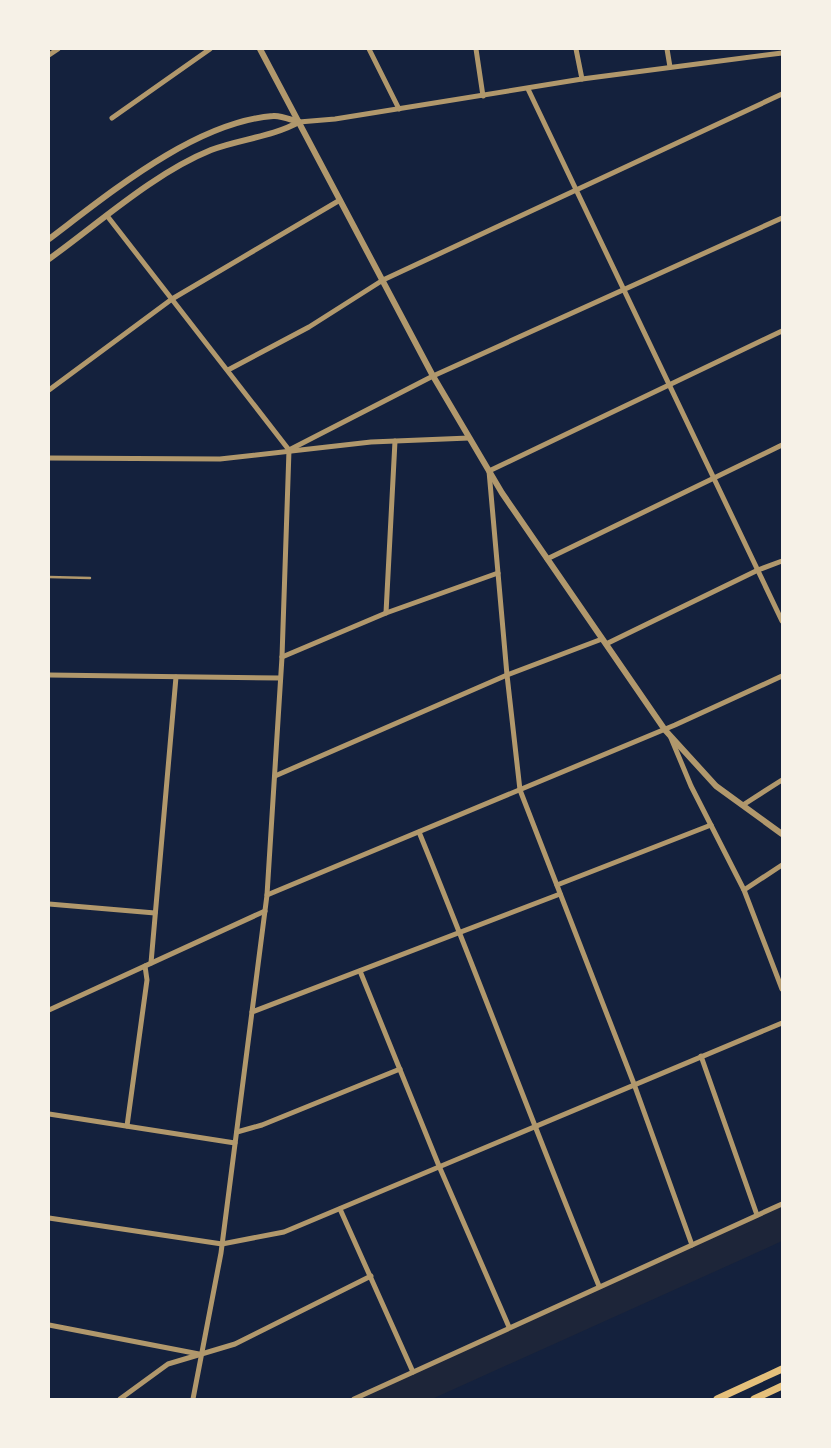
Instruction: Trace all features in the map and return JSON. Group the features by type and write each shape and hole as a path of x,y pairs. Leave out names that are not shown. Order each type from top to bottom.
{"main road":[{"path":"717,1399 782,1369"},
{"path":"754,1399 782,1386"}],"street":[{"path":"49,56 58,49"},
{"path":"112,118 210,49"},
{"path":"260,49 433,376 489,471 547,559 670,736 716,786 782,834"},
{"path":"369,49 398,109"},
{"path":"476,49 483,96"},
{"path":"576,49 582,79"},
{"path":"667,49 670,67"},
{"path":"49,239 98,202 173,151 208,133 274,115 299,122 335,119 582,79 782,53"},
{"path":"528,89 782,621"},
{"path":"228,370 309,327 383,280 782,94"},
{"path":"49,259 169,171 212,150 286,129 299,122"},
{"path":"49,390 172,299 340,200"},
{"path":"108,217 290,450 282,657 267,895 222,1244 193,1399"},
{"path":"290,450 433,376 782,218"},
{"path":"489,471 782,330"},
{"path":"49,458 220,459 290,450 395,441 469,438"},
{"path":"386,613 395,441"},
{"path":"547,559 782,445"},
{"path":"489,471 506,675 520,790 634,1084 692,1245"},
{"path":"274,776 506,675 604,642 758,570 782,561"},
{"path":"282,657 386,613 498,574"},
{"path":"49,675 280,678"},
{"path":"267,895 665,730 782,676"},
{"path":"127,1126 155,913 176,677"},
{"path":"670,736 711,825 744,890 782,989"},
{"path":"743,805 782,780"},
{"path":"557,885 711,825"},
{"path":"419,832 599,1286"},
{"path":"744,890 782,865"},
{"path":"252,1012 560,894"},
{"path":"49,904 155,913"},
{"path":"49,1010 265,911"},
{"path":"360,972 439,1166 509,1327"},
{"path":"49,1218 222,1244 284,1232 782,1023"},
{"path":"701,1056 756,1216"},
{"path":"237,1132 262,1125 400,1069"},
{"path":"49,1114 235,1143"},
{"path":"354,1399 782,1204"},
{"path":"340,1209 413,1372"},
{"path":"120,1399 168,1364 235,1344 371,1276"},
{"path":"49,1325 202,1355"}],"lane":[{"path":"49,577 90,578"}],"shaded area":[{"path":"782,1204 782,1241 736,1262 432,1399 354,1399"}]}
